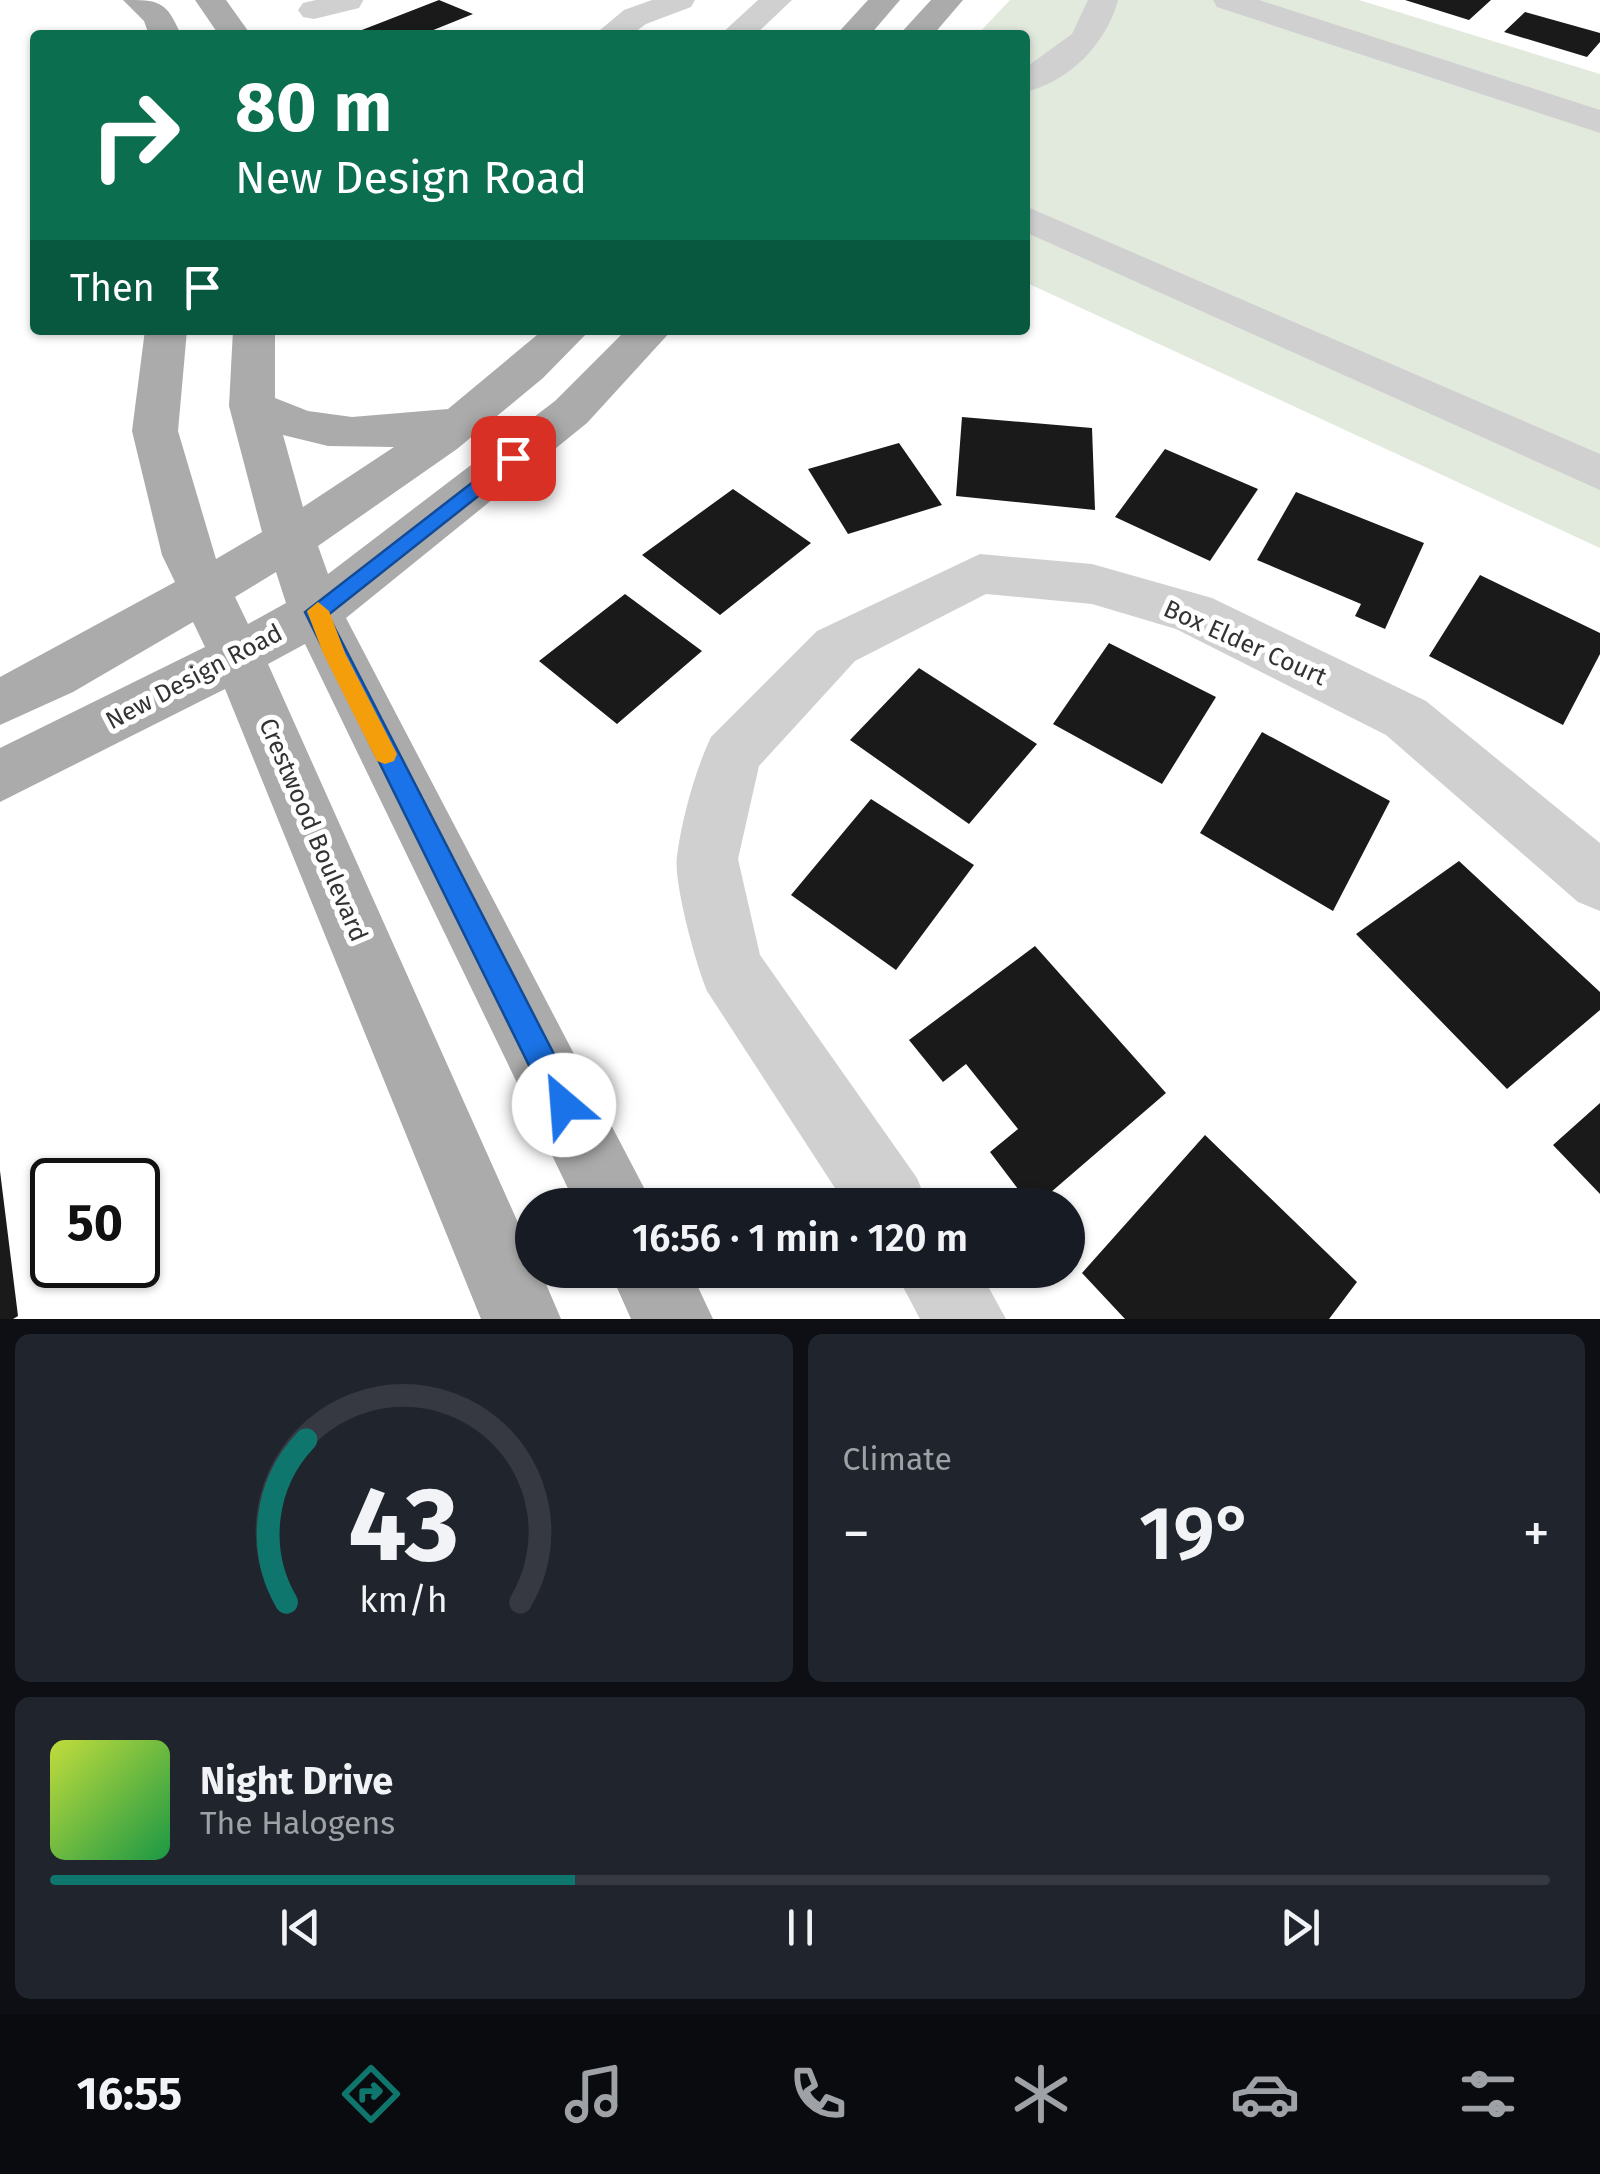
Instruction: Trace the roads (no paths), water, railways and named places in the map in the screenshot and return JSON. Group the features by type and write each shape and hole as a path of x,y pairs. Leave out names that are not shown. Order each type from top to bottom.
{"main road":[{"path":"138,0 158,17 164,30"},
{"path":"210,0 231,30"},
{"path":"857,30 885,0"},
{"path":"920,30 948,0"},
{"name":"Crestwood Boulevard","path":"165,335 155,430 188,555 239,656 521,1319"},
{"path":"254,335 252,406 289,542 316,612 606,1188"},
{"path":"0,702 64,673 289,542 463,422 563,335"},
{"name":"New Design Road","path":"0,776 239,656 316,612 571,412 646,335"},
{"path":"252,406 292,425 337,434 404,432 463,422"},
{"path":"657,1288 673,1319"}],"street":[{"path":"314,10 349,0"},
{"path":"617,30 634,18 680,0"},
{"path":"742,30 777,0"},
{"path":"1030,79 1074,52 1092,34 1102,0"},
{"path":"1228,0 1600,122"},
{"path":"1030,220 1600,473"},
{"name":"Box Elder Court","path":"879,1188 730,968 708,859 732,755 836,646 980,574 1092,584 1192,614 1406,718 1600,882"},
{"path":"945,1288 966,1319"}]}
